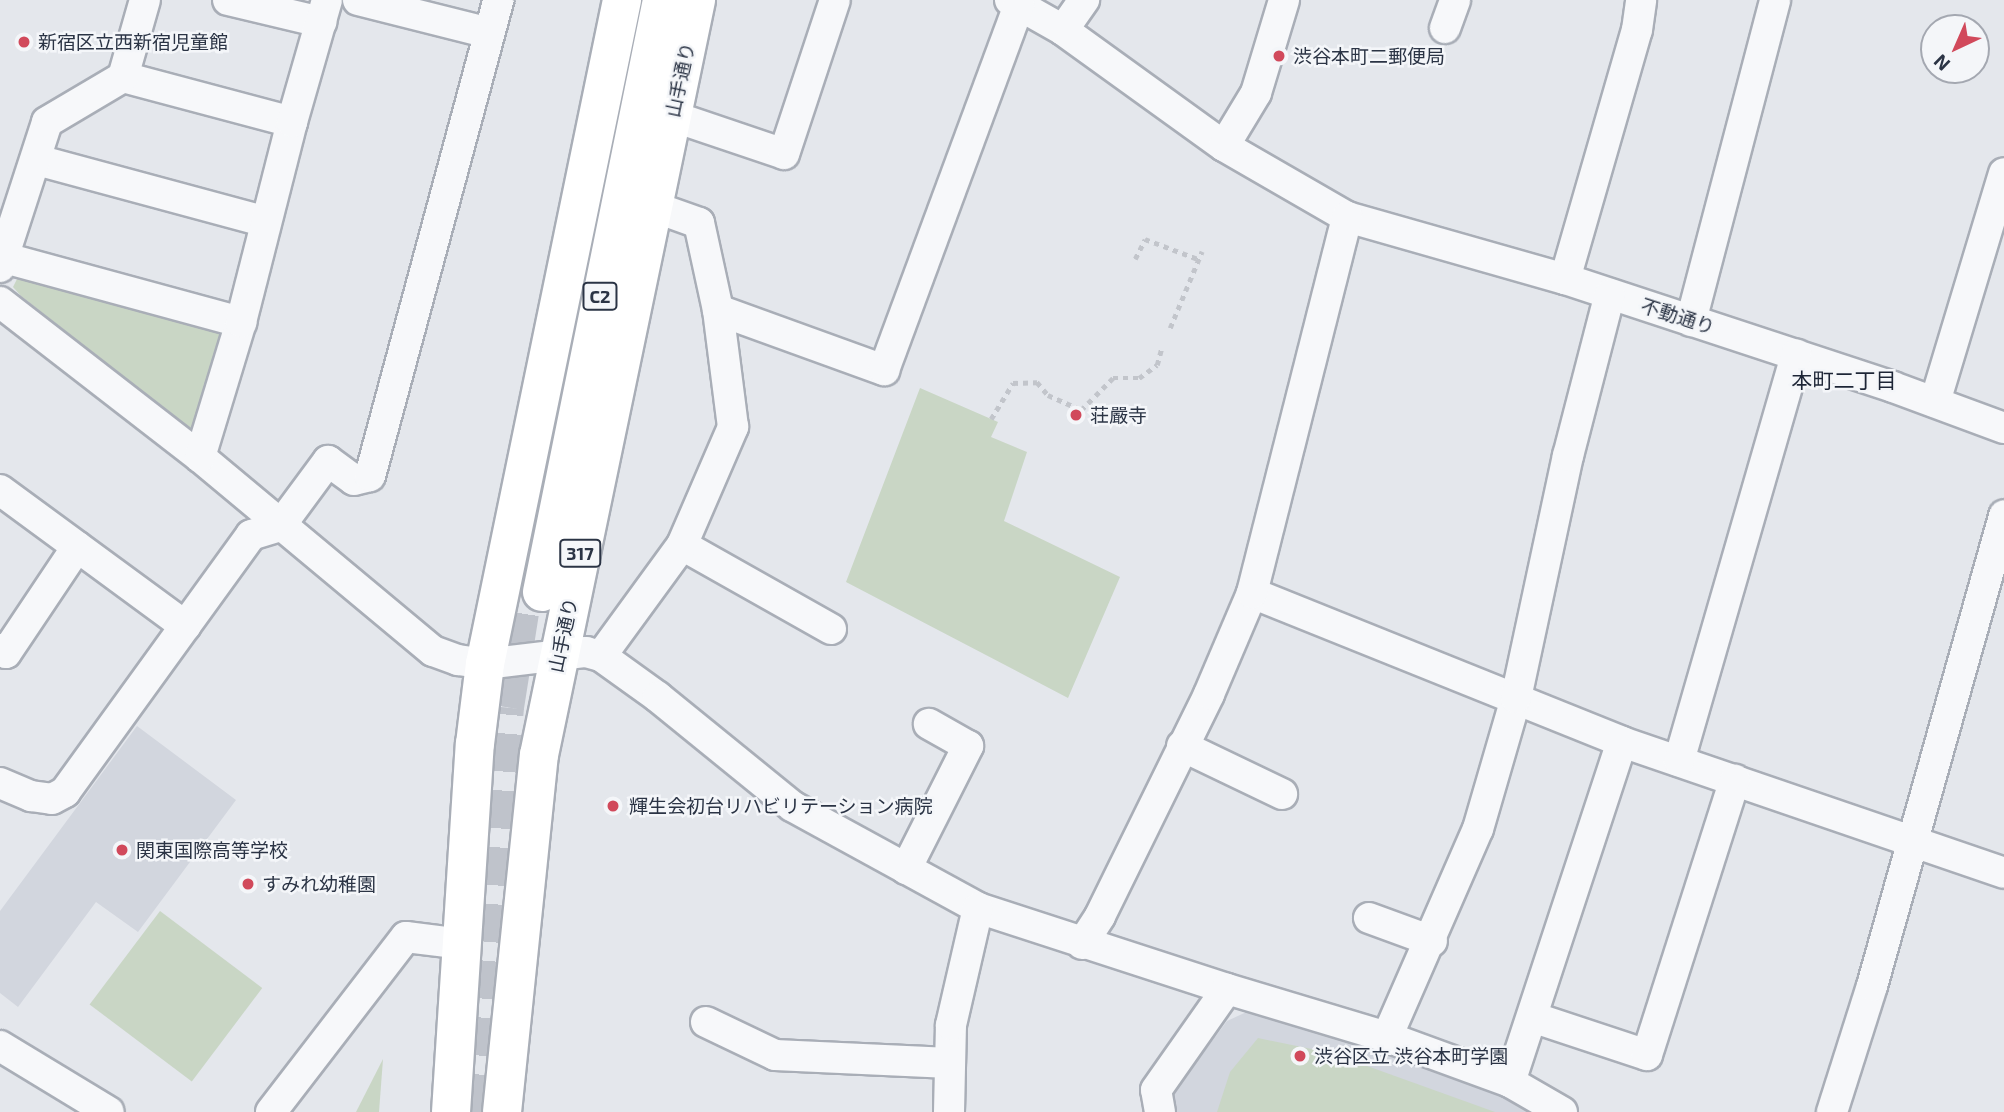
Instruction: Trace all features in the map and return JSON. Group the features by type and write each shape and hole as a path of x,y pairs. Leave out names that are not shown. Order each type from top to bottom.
{"main road":[{"path":"451,1112 475,744 485,664 622,0"},
{"name":"C2","path":"645,0 533,589 662,0"},
{"name":"山手通り","path":"502,1112 538,755 696,0"}],"street":[{"path":"145,0 123,77 47,122 3,262 241,322"},
{"path":"200,457 241,322 292,122 324,11 228,0"},
{"path":"358,0 489,33"},
{"path":"0,783 32,796 52,799 65,792 251,535 280,526 328,461 354,480 370,476 498,0"},
{"path":"672,116 784,154 835,0"},
{"path":"1063,30 1084,0"},
{"path":"1224,146 1256,93 1284,0"},
{"path":"1445,28 1455,0"},
{"path":"1565,279 1637,30 1641,0"},
{"path":"1691,321 1775,0"},
{"path":"718,310 884,370 1014,3"},
{"name":"不動通り","path":"1014,3 1063,30 1224,146 1347,217 1565,279 1936,402 2004,428"},
{"path":"123,77 292,122"},
{"path":"37,160 266,222"},
{"path":"1936,402 2004,173"},
{"path":"601,656 682,545 733,428 718,310 699,223 654,207"},
{"path":"1082,943 1100,916 1209,694 1252,593 1347,217"},
{"path":"1387,1037 1432,941 1478,829 1516,698 1568,456 1610,294"},
{"path":"0,302 200,457 433,652 458,660 485,664 586,652 601,656 659,697 792,806 978,908 1227,989 1387,1037 1510,1082 1562,1112"},
{"path":"1679,761 1796,355"},
{"path":"0,490 185,626"},
{"path":"1832,1112 1913,841 2004,515"},
{"path":"682,545 831,628"},
{"path":"0,649 6,653 77,547"},
{"path":"1252,593 1622,742 2004,873"},
{"path":"906,869 968,746 929,724"},
{"path":"1510,1082 1622,742"},
{"path":"1182,746 1282,794"},
{"path":"1532,1017 1647,1055 1735,780"},
{"path":"949,1112 951,1025 978,908"},
{"path":"1369,918 1432,941"},
{"path":"271,1112 405,937 462,944"},
{"path":"1160,1112 1156,1090 1227,989"},
{"path":"706,1022 775,1055 950,1063"},
{"path":"0,1046 109,1112"}],"path":[{"path":"1135,259 1145,239 1198,259"},
{"path":"1170,328 1202,251"},
{"path":"991,419 1013,383 1037,382 1048,395 1081,410 1113,378 1139,378 1157,365 1161,350"}],"shaded area":[{"name":"関東国際高等学校","path":"137,726 236,800 138,932 96,902 18,1007 0,993 0,911"},
{"name":"渋谷区立 渋谷本町学園","path":"1253,1009 1507,1090 1543,1112 1175,1112 1172,1095 1227,1021"}],"green space":[{"path":"19,275 216,325 223,333 197,428 189,429 21,296 13,287"},
{"path":"920,388 998,422 991,437 1027,452 1004,521 1120,577 1068,698 846,582"},
{"path":"160,911 262,988 192,1081 90,1004"},
{"path":"1258,1038 1331,1053 1495,1112 1217,1112 1230,1072"},
{"path":"383,1059 379,1112 356,1112"}],"tunnel":[{"path":"471,1112 505,707 524,587"}],"place":[{"name":"新宿区立西新宿児童館","path":"24,42"},
{"name":"渋谷本町二郵便局","path":"1279,56"},
{"name":"荘嚴寺","path":"1076,415"},
{"name":"輝生会初台リハビリテーション病院","path":"613,806"},
{"name":"関東国際高等学校","path":"122,850"},
{"name":"すみれ幼稚園","path":"248,884"},
{"name":"渋谷区立 渋谷本町学園","path":"1300,1056"}],"district":[{"name":"本町二丁目","path":"1844,380"}]}
